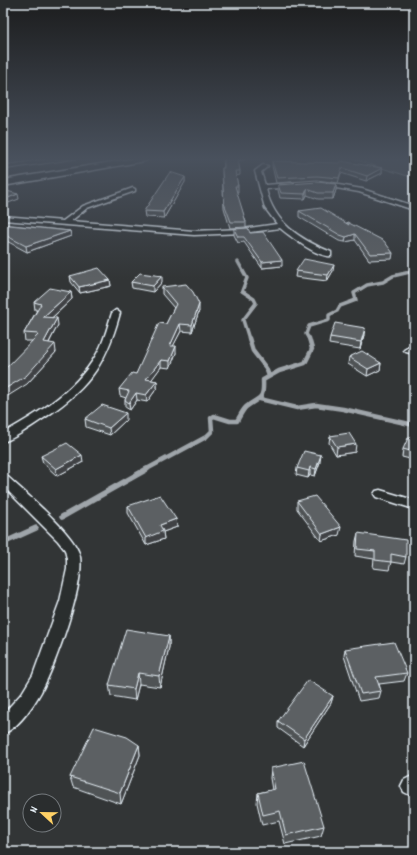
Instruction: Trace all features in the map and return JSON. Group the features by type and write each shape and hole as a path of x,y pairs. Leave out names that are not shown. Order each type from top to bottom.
{"street":[{"path":"64,223 85,208 109,199"},
{"path":"267,199 271,213 284,225 312,248 328,254"},
{"path":"387,199 414,208"},
{"path":"3,218 201,233 284,225"},
{"path":"3,438 48,411 68,396 86,377 102,354 116,313"},
{"path":"3,479 63,538 71,549 75,567 51,650 39,680 30,695 3,726"},
{"path":"380,494 414,505"}],"building":[{"path":"152,199 171,199 163,212 144,211"},
{"path":"224,199 239,199 246,222 231,222"},
{"path":"321,208 349,225 347,222 384,241 393,253 370,254 355,234 346,237 340,235 299,211"},
{"path":"3,224 70,231 26,246 3,234"},
{"path":"248,228 250,233 263,232 282,260 262,262 244,237 238,237 234,229"},
{"path":"304,259 334,265 328,275 296,271"},
{"path":"99,268 110,280 79,287 70,276"},
{"path":"140,273 162,276 153,286 131,282"},
{"path":"186,284 193,292 199,304 192,325 180,324 170,346 176,346 170,361 161,360 146,379 157,381 146,395 136,393 129,403 125,400 129,391 119,389 132,373 136,374 159,323 166,324 176,304 162,287"},
{"path":"50,288 71,292 43,317 57,318 44,342 55,344 26,376 3,390 3,370 39,334 24,333 41,304 34,302"},
{"path":"335,323 365,328 361,342 330,337"},
{"path":"362,351 381,363 368,369 349,357"},
{"path":"414,374 414,386 411,385"},
{"path":"102,405 126,413 109,428 85,419"},
{"path":"349,433 356,444 337,447 330,436"},
{"path":"408,438 414,439 414,452 403,449"},
{"path":"67,443 82,455 56,469 41,456"},
{"path":"304,451 321,455 316,469 310,467 309,471 297,468"},
{"path":"160,495 176,519 160,525 163,531 146,538 128,506"},
{"path":"315,496 341,527 322,534 297,501"},
{"path":"358,533 406,540 406,557 391,554 391,562 375,560 375,551 357,549"},
{"path":"126,629 169,636 159,676 138,673 134,689 109,685"},
{"path":"394,642 407,673 376,677 381,691 361,694 345,649"},
{"path":"308,680 333,696 304,739 278,721"},
{"path":"94,727 127,737 139,745 120,793 70,777"},
{"path":"304,761 324,826 286,835 280,811 263,815 258,793 275,789 271,768"}],"waterway":[{"path":"238,262 247,278 242,291 254,299 256,303 243,320 249,339"},
{"path":"309,339 306,334 309,326 329,320 329,315 337,311 340,306 356,300 354,293 367,285 383,282 393,276 414,271"},
{"path":"249,338 253,351 266,368 269,376"},
{"path":"145,470 206,437 212,431 211,418 214,416 230,421 237,421 246,407 262,395 263,380 279,371 305,363 312,349 309,338"},
{"path":"260,399 297,408 316,405 343,409 414,425"},
{"path":"62,517 147,469"},
{"path":"3,543 36,528"}]}
